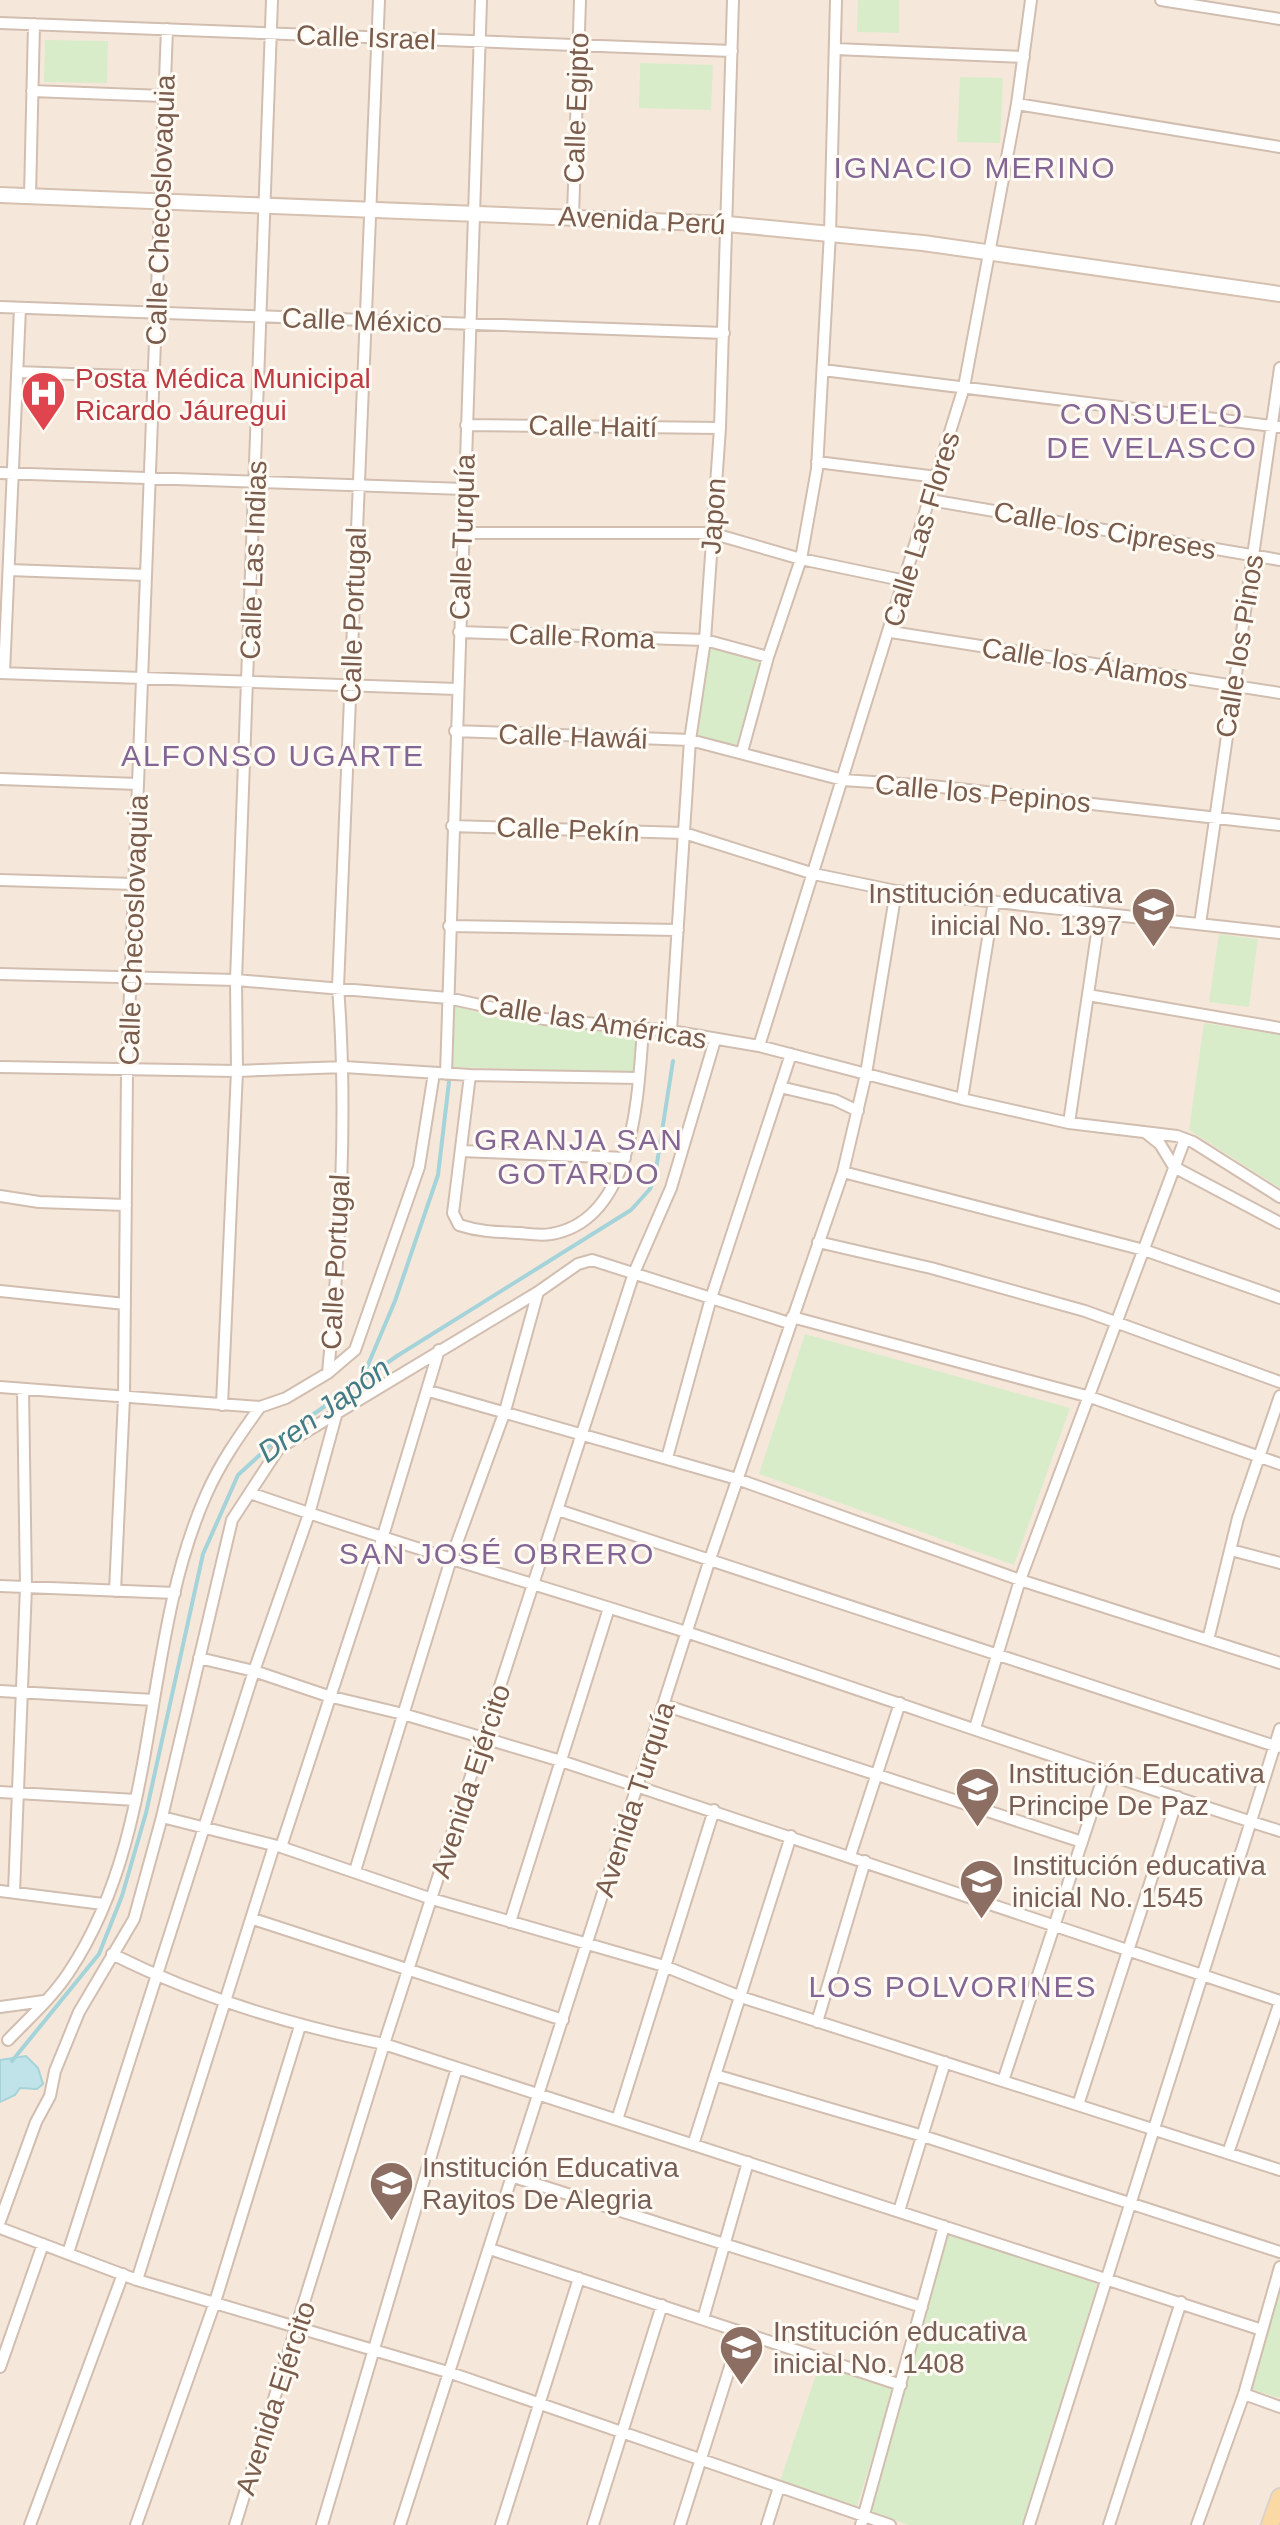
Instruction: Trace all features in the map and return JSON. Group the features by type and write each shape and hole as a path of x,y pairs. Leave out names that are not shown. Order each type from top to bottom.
{"main road":[{"path":"1270,2525 1280,2497"}],"street":[{"name":"Calle Las Indias","path":"222,1405 237,1071 236,980 272,0"},
{"name":"Calle Portugal","path":"328,1373 337,1276 344,1067 338,987 379,0"},
{"name":"Calle Turquía","path":"446,1074 481,0"},
{"name":"Calle Egipto","path":"573,216 580,0"},
{"name":"Japon","path":"671,1031 690,740 705,640 720,428 733,0"},
{"path":"742,752 768,657 801,559 817,462 830,233 836,0"},
{"name":"Calle Las Flores","path":"759,1046 891,632 964,387 1017,104 1031,0"},
{"path":"1161,0 1280,19"},
{"name":"Calle Israel","path":"0,23 732,51"},
{"path":"30,196 34,24"},
{"name":"Calle Checoslovaquia","path":"115,1591 124,1398 127,1070 167,29"},
{"path":"835,49 1024,57"},
{"path":"32,91 164,96"},
{"path":"1017,104 1280,147"},
{"name":"Avenida Perú","path":"0,195 727,224 990,252 1280,294"},
{"name":"Calle México","path":"0,307 724,333"},
{"path":"20,308 2,673 457,689"},
{"name":"Calle los Pinos","path":"1200,924 1233,687 1276,426 1280,368"},
{"path":"823,370 1276,426"},
{"path":"17,372 154,377"},
{"name":"Calle Haití","path":"466,425 720,428"},
{"path":"817,462 937,477"},
{"path":"0,473 464,489"},
{"name":"Calle los Cipreses","path":"930,500 1280,560"},
{"path":"462,533 711,533 801,559 906,581"},
{"path":"9,570 146,575"},
{"name":"Calle Roma","path":"459,632 705,640 768,657"},
{"name":"Calle los Álamos","path":"891,632 1280,693"},
{"name":"Calle Hawái","path":"455,731 690,740"},
{"name":"Calle los Pepinos","path":"690,740 843,780 1280,825"},
{"path":"0,779 138,784"},
{"name":"Calle Pekín","path":"452,826 684,833 814,874 896,891 1280,933"},
{"path":"0,880 135,884"},
{"name":"Avenida Turquía","path":"404,2524 710,1559 843,1172 866,1074 896,891"},
{"path":"962,1099 994,901"},
{"path":"1069,1123 1100,913"},
{"path":"449,926 678,930"},
{"name":"Calle las Américas","path":"0,974 236,980 448,998 544,1019 671,1031 759,1046 962,1099 1069,1123 1181,1138"},
{"path":"1088,995 1280,1028"},
{"path":"470,1075 453,1213 459,1225 479,1232 552,1234 580,1222 609,1193 625,1158 638,1109 643,1029"},
{"name":"Avenida Ejército","path":"235,2525 384,2044 634,1273 671,1188 715,1040"},
{"path":"667,1458 711,1298 791,1054"},
{"path":"0,1067 237,1071 344,1067 470,1075 639,1078"},
{"path":"0,1387 260,1407 286,1398 328,1373 355,1350 395,1242 419,1167 434,1073"},
{"path":"780,1087 835,1100 858,1111"},
{"path":"1145,1132 1160,1144 1174,1167 1280,1223"},
{"path":"975,1728 1020,1580 1144,1250 1174,1167 1181,1138 1280,1197"},
{"path":"461,1151 625,1158"},
{"path":"843,1172 1144,1250 1280,1298"},
{"path":"0,1196 39,1202 126,1205"},
{"path":"818,1242 931,1268 1117,1322 1280,1382"},
{"path":"0,2221 36,2122 50,2096 55,2071 79,2012 134,1919 162,1817 232,1520 279,1448 538,1292 578,1264 592,1260 711,1298 1090,1397 1280,1464"},
{"path":"0,1291 125,1304"},
{"path":"355,1871 451,1559 505,1411 538,1292"},
{"path":"137,2280 253,1919 382,1539 439,1350"},
{"path":"14,1892 26,1587 23,1389"},
{"path":"429,1391 737,1479 1020,1580 1280,1663"},
{"path":"1208,1640 1231,1550 1280,1396"},
{"path":"8,2040 46,2001 70,1970 103,1904 136,1800 175,1593 204,1498 223,1459 260,1407"},
{"path":"68,2253 254,1671 309,1514 337,1412"},
{"path":"250,1493 382,1539 687,1633 1280,1831"},
{"path":"558,1510 1277,1747"},
{"path":"1231,1550 1280,1563"},
{"path":"0,1586 175,1593"},
{"path":"510,1922 609,1608"},
{"path":"199,1658 254,1671 328,1696 403,1714 561,1761 1280,2001 1228,2153"},
{"path":"0,1691 154,1700"},
{"path":"850,1856 900,1703"},
{"path":"664,1705 1082,1842"},
{"path":"1029,2525 1277,1747 1280,1729"},
{"path":"1003,2081 1105,1772"},
{"path":"0,1792 136,1800"},
{"path":"1078,2105 1178,1797"},
{"path":"617,2120 714,1810"},
{"path":"162,1817 278,1846 432,1899 664,1966 741,1997 1280,2170"},
{"path":"693,2145 791,1836"},
{"path":"817,2022 865,1861"},
{"path":"0,1891 103,1904"},
{"path":"253,1919 563,2020"},
{"path":"112,1954 158,1977 300,2026 384,2044 1262,2330"},
{"path":"0,2007 46,2001"},
{"path":"136,2525 215,2302 300,2026"},
{"path":"899,2211 945,2062"},
{"path":"322,2525 457,2068"},
{"path":"715,2075 923,2136 1280,2252"},
{"path":"703,2319 748,2162"},
{"path":"514,2177 922,2307"},
{"path":"862,2520 944,2226"},
{"path":"0,2228 137,2280 451,2373 779,2487 862,2520 890,2525"},
{"path":"0,2367 43,2244"},
{"path":"490,2249 901,2385"},
{"path":"1197,2525 1244,2394 1280,2267"},
{"path":"30,2525 123,2274"},
{"path":"501,2525 579,2278"},
{"path":"1109,2525 1181,2302"},
{"path":"593,2525 662,2305"},
{"path":"680,2525 741,2332"},
{"path":"1244,2394 1280,2407"},
{"path":"767,2525 779,2487"}],"shaded area":[{"path":"0,0 1280,0 1280,2525 0,2525"}],"green space":[{"path":"858,0 899,0 899,33 857,32"},
{"path":"45,40 108,41 107,83 44,82"},
{"path":"640,63 713,65 711,110 639,108"},
{"path":"960,77 1003,78 1000,143 957,142"},
{"path":"707,645 764,659 740,750 693,738"},
{"path":"1219,934 1258,939 1249,1007 1209,1002"},
{"path":"454,1006 508,1020 636,1035 635,1072 452,1067"},
{"path":"1204,1023 1280,1035 1280,1188 1189,1130"},
{"path":"805,1334 1070,1408 1014,1565 759,1474"},
{"path":"948,2234 1098,2282 1022,2525 909,2525 870,2511"},
{"path":"1280,2288 1280,2398 1252,2390"},
{"path":"819,2366 894,2388 857,2506 780,2481"}],"water":[{"path":"26,2056 38,2068 43,2084 37,2089 20,2088 15,2095 0,2102 0,2060"}],"waterway":[{"name":"Dren Japón","path":"12,2061 99,1954 122,1896 146,1813 203,1554 238,1475 275,1441 397,1356 631,1210 650,1189 655,1176 673,1061"},
{"path":"362,1379 395,1301 438,1175 449,1082"}],"place":[{"name":"Posta Médica Municipal Ricardo Jáuregui","path":"44,433"},
{"name":"Institución educativa inicial No. 1397","path":"1153,948"},
{"name":"Institución Educativa Principe De Paz","path":"977,1828"},
{"name":"Institución educativa inicial No. 1545","path":"981,1920"},
{"name":"Institución Educativa Rayitos De Alegria","path":"391,2222"},
{"name":"Institución educativa inicial No. 1408","path":"742,2386"}],"district":[{"name":"IGNACIO MERINO","path":"975,168"},
{"name":"CONSUELO DE VELASCO","path":"1152,431"},
{"name":"ALFONSO UGARTE","path":"273,756"},
{"name":"GRANJA SAN GOTARDO","path":"579,1157"},
{"name":"SAN JOSÉ OBRERO","path":"497,1554"},
{"name":"LOS POLVORINES","path":"953,1987"}]}
